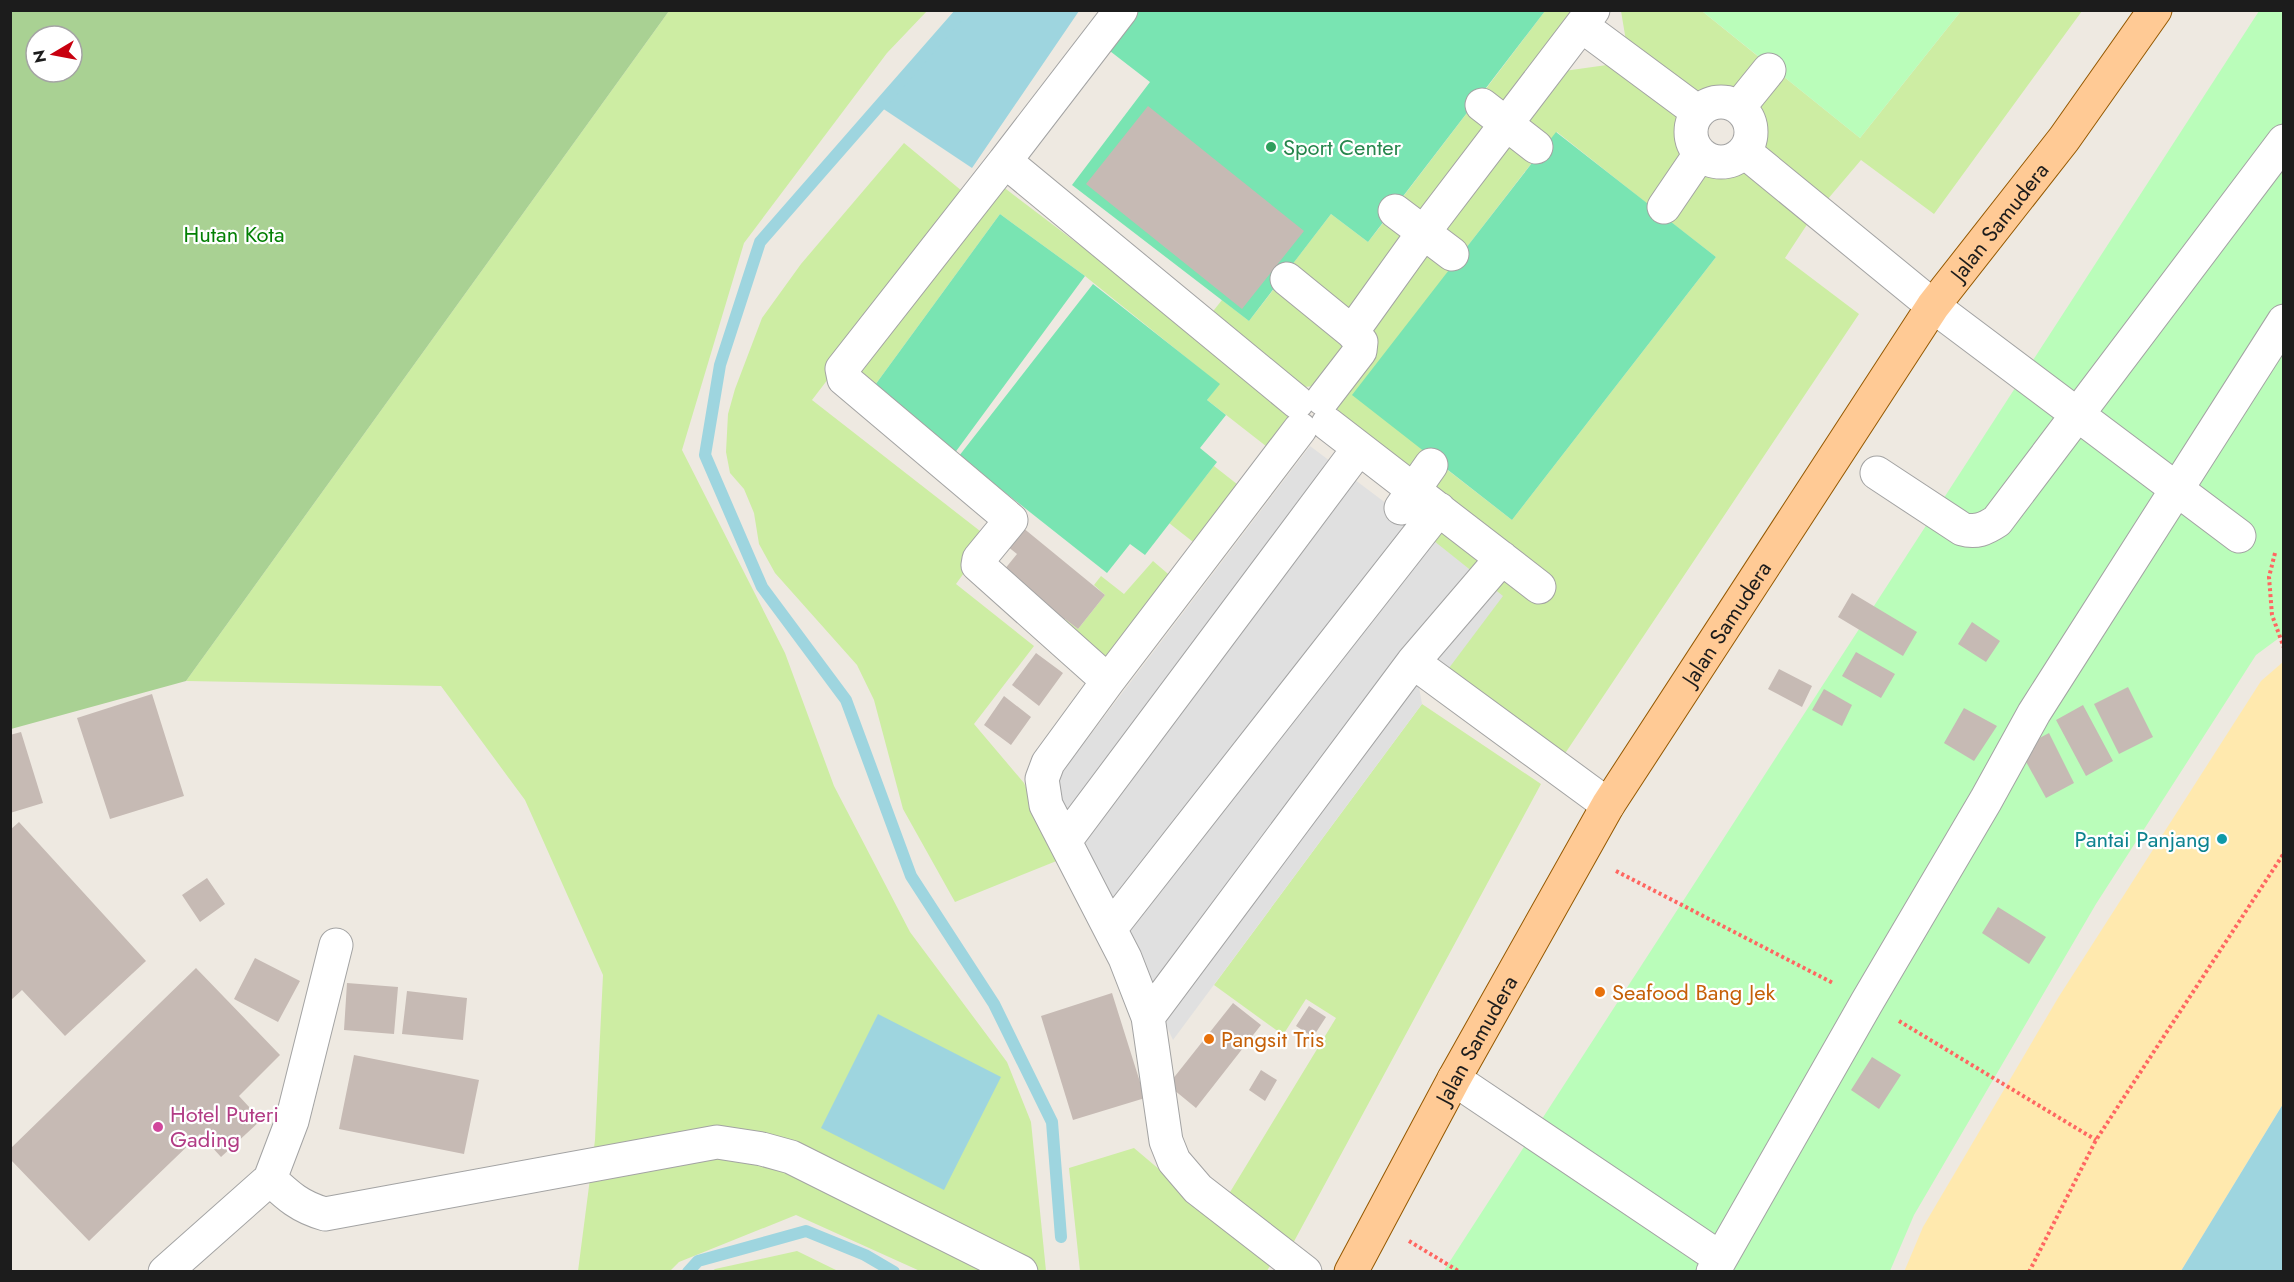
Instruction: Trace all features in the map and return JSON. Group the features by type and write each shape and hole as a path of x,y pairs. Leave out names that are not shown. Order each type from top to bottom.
{"main road":[{"name":"Jalan Samudera","path":"1351,1272 1454,1079 1608,806 1933,306 2064,139 2155,10"}],"lane":[{"path":"1108,681 978,565 979,559 1011,520 843,379 842,369 1121,10"},
{"path":"1352,332 1423,233 1494,114 1588,18 1698,112"},
{"path":"1739,106 1768,70"},
{"path":"1717,101 1739,106 1748,116 1752,128 1751,141 1745,152 1731,161 1715,162 1700,154 1693,144 1690,133 1698,112 1717,101"},
{"path":"1494,114 1536,147"},
{"path":"1877,473 1962,529 1971,531 1985,529 1997,520 2283,141"},
{"path":"1745,152 1933,306 2239,536"},
{"path":"1664,207 1700,154"},
{"path":"1005,160 1312,413 1421,493 1539,587"},
{"path":"1395,211 1452,254"},
{"path":"1287,279 1352,332 1361,342 1360,351 1108,681 1048,763 1042,779 1046,805 1125,958 1148,1017 1167,1141 1174,1161 1198,1189 1305,1272"},
{"path":"1454,1079 1716,1265 1986,800 2034,713 2283,321"},
{"path":"1065,841 1359,448"},
{"path":"1110,929 1421,493"},
{"path":"1148,1017 1413,662 1502,558"},
{"path":"1413,662 1608,806"},
{"path":"165,1272 270,1179 292,1121 336,945"},
{"path":"270,1179 291,1199 306,1209 325,1214 717,1142 762,1149 791,1158 1022,1272"}],"path":[{"path":"2277,549 2269,577 2270,596 2272,615 2283,648"},
{"path":"2029,1272 2096,1140 2283,853"},
{"path":"1378,1222 1460,1272"}],"green space":[{"name":"Hutan Kota","path":"11,10 669,11 186,681 11,729"},
{"path":"669,11 927,11 887,53 744,243 682,450 785,653 834,786 910,932 1007,1062 1031,1122 1046,1271 920,1271 796,1215 679,1262 670,1271 578,1271 595,1140 603,975 525,800 441,686 186,681"},
{"name":"Sport Center","path":"1134,11 1545,11 1368,242 1331,214 1249,321 1072,185 1150,82 1106,48"},
{"path":"1545,11 1578,11 1502,111 1482,94"},
{"path":"1621,11 1702,11 1765,62 1742,93 1695,98 1626,41"},
{"path":"1702,11 1961,11 1860,138"},
{"path":"1961,11 2082,11 1934,214 1861,160 1827,200 1759,147 1752,101 1778,72 1860,138"},
{"path":"2259,11 2283,11 2283,635 2256,655 2096,904 1914,1215 1890,1271 1443,1272"},
{"path":"1614,64 1681,118 1686,161 1649,205 1557,132 1546,145 1516,122 1564,71"},
{"path":"1470,109 1492,125 1422,220 1399,202"},
{"path":"1556,132 1716,257 1512,520 1352,395"},
{"path":"1505,138 1534,160 1463,252 1433,230"},
{"path":"904,143 968,196 812,400 989,538 956,584 1034,646 974,724 1024,783 1059,860 955,902 903,809 874,700 857,665 775,573 759,544 754,513 744,489 730,473 726,452 728,414 762,318 801,264"},
{"path":"1744,170 1810,220 1785,258 1859,314 1564,755 1443,676 1408,520 1445,468 1512,520 1716,257 1667,219 1701,172"},
{"path":"1002,186 1289,404 1287,417 1291,427 1271,450 1207,400 1219,384 1085,276 1000,214 870,392 1004,491 989,509 841,399"},
{"path":"1000,214 1085,276 954,454 870,392"},
{"path":"1331,214 1368,242 1387,218 1411,235 1350,317 1288,270"},
{"path":"1422,244 1452,266 1427,453 1410,475 1339,414 1334,396 1378,342 1363,328"},
{"path":"1093,284 1220,384 1207,400 1226,415 1200,448 1217,462 1145,555 1130,544 1107,573 959,456"},
{"path":"1277,285 1353,345 1315,386 1303,387 1206,320 1222,300 1249,321"},
{"path":"1214,466 1242,488 1197,545 1169,523"},
{"path":"1153,561 1174,579 1099,673 1056,631 1065,619 1078,629 1105,595 1094,585 1101,576 1124,594"},
{"path":"1422,704 1541,784 1291,1247 1224,1202 1336,1018 1306,999 1283,1035 1214,985"},
{"path":"1134,1148 1271,1264 1267,1271 1080,1271 1069,1168"},
{"path":"797,1251 838,1271 712,1271 715,1269"}],"sand":[{"name":"Pantai Panjang","path":"2283,662 2283,1104 2181,1271 1904,1272 1923,1227 2058,998 2261,681"}],"shaded area":[{"path":"1310,446 1503,596 1443,676 1415,665 1422,704 1173,1040 1053,784"}],"water":[{"path":"963,11 1079,11 972,168 879,106"},
{"path":"878,1014 1001,1077 944,1190 821,1128"},
{"path":"2283,1104 2283,1271 2181,1271"}],"building":[{"path":"1148,106 1304,231 1242,309 1086,184"},
{"path":"1022,527 1105,595 1078,629 1065,619 1056,631 1004,570 1017,554 1007,546"},
{"path":"1852,593 1917,632 1903,656 1838,617"},
{"path":"1972,622 2000,641 1986,662 1958,644"},
{"path":"1856,652 1895,674 1881,698 1842,676"},
{"path":"1036,653 1063,673 1039,706 1012,685"},
{"path":"1779,669 1812,686 1802,707 1768,689"},
{"path":"2128,687 2153,737 2119,754 2094,704"},
{"path":"1824,689 1852,705 1842,726 1812,710"},
{"path":"152,694 184,796 110,819 77,718"},
{"path":"1004,696 1031,717 1011,745 984,725"},
{"path":"2083,705 2113,761 2086,776 2056,720"},
{"path":"1964,708 1997,726 1974,761 1944,743"},
{"path":"21,732 43,803 10,813 10,735"},
{"path":"2049,733 2074,783 2046,798 2019,749"},
{"path":"19,822 146,961 65,1036 22,990 10,1001 10,830"},
{"path":"207,878 225,904 200,922 182,895"},
{"path":"1998,907 2046,937 2029,964 1982,933"},
{"path":"255,958 300,981 278,1022 234,999"},
{"path":"196,968 280,1055 239,1096 261,1120 221,1157 200,1134 89,1241 10,1159 10,1149"},
{"path":"347,983 398,987 394,1034 344,1030"},
{"path":"407,991 467,998 463,1040 402,1034"},
{"path":"1112,993 1145,1098 1073,1120 1041,1016"},
{"path":"1233,1003 1261,1025 1196,1108 1168,1085"},
{"path":"1309,1006 1326,1017 1313,1037 1296,1026"},
{"path":"354,1055 479,1080 464,1154 339,1129"},
{"path":"1872,1057 1901,1075 1879,1109 1851,1090"},
{"path":"1261,1070 1277,1080 1265,1101 1249,1090"}],"waterway":[{"path":"963,10 760,242 720,365 705,455 762,587 846,700 911,876 994,1004 1052,1122 1061,1237"},
{"path":"688,1272 698,1261 806,1231 865,1255 894,1272"}],"place":[{"name":"Sport Center","path":"1271,147"},
{"name":"Pantai Panjang","path":"2222,839"},
{"name":"Seafood Bang Jek","path":"1600,992"},
{"name":"Pangsit Tris","path":"1209,1039"},
{"name":"Hotel Puteri Gading","path":"158,1127"}]}
